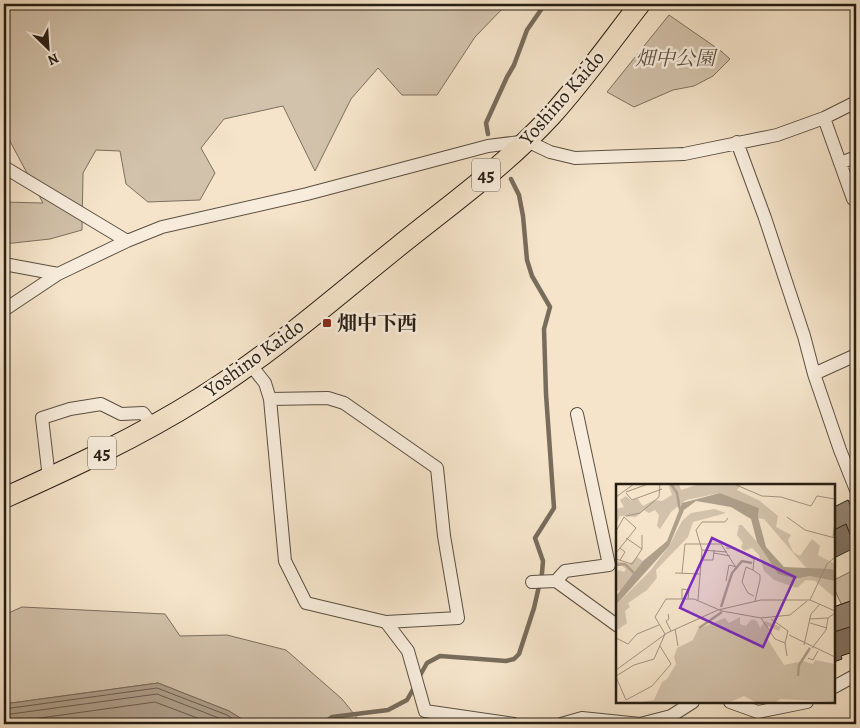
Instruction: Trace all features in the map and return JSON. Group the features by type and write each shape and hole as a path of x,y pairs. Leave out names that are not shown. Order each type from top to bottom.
{"main road":[{"name":"Yoshino Kaido","path":"4,498 110,449 153,426 250,364 527,141 552,115 640,4"}],"street":[{"path":"4,310 58,274 127,241 162,228 307,194 488,146 527,141 550,152 575,158 684,154 777,135 824,118 856,102"},
{"path":"824,118 853,199 856,198"},
{"path":"737,142 804,336 814,374 856,490"},
{"path":"840,163 856,157"},
{"path":"4,166 127,241"},
{"path":"4,264 58,274"},
{"path":"814,374 856,355"},
{"path":"250,364 265,383 270,399 285,561 306,603 386,622 458,618 444,536 437,468 344,403 328,398 270,399"},
{"path":"49,478 42,418 70,409 101,404 121,414 143,413 153,426"},
{"path":"556,581 565,571 609,565 577,414"},
{"path":"835,515 856,505"},
{"path":"532,582 556,581 616,625"},
{"path":"386,622 408,651 425,711 514,724"},
{"path":"835,687 856,675"},
{"path":"561,724 582,718 640,724 671,716 691,703"},
{"path":"733,703 758,712 802,703"}],"green space":[{"path":"4,4 507,4 475,37 437,95 402,95 378,68 351,99 315,171 283,106 224,119 201,148 215,173 200,200 148,202 126,184 120,151 96,150 83,173 82,230 50,239 4,244 4,202 43,203 4,130"},
{"name":"畑中公園","path":"669,15 730,59 713,76 694,86 673,90 634,107 607,92"},
{"path":"856,569 856,602 843,608 835,590 835,580"},
{"path":"22,607 165,614 180,636 227,635 286,650 342,699 362,724 250,724 229,711 158,683 4,704 4,615"}],"water":[{"path":"158,683 229,711 250,724 4,724 4,704"}],"building":[{"path":"848,500 856,517 856,531 850,534 846,524 835,530 835,506"},
{"path":"856,599 856,625 835,632 835,607"}],"waterway":[{"path":"488,134 486,123 514,65 527,30 545,4"},
{"path":"418,679 427,663 440,656 506,661 514,659 519,654 534,608 542,573 543,561 535,538 554,508 546,394 544,329 550,307 532,276 527,260 519,195 511,179"},
{"path":"322,724 332,717 388,710 407,700 415,686"}],"place":[{"name":"畑中下西","path":"327,323"}]}
